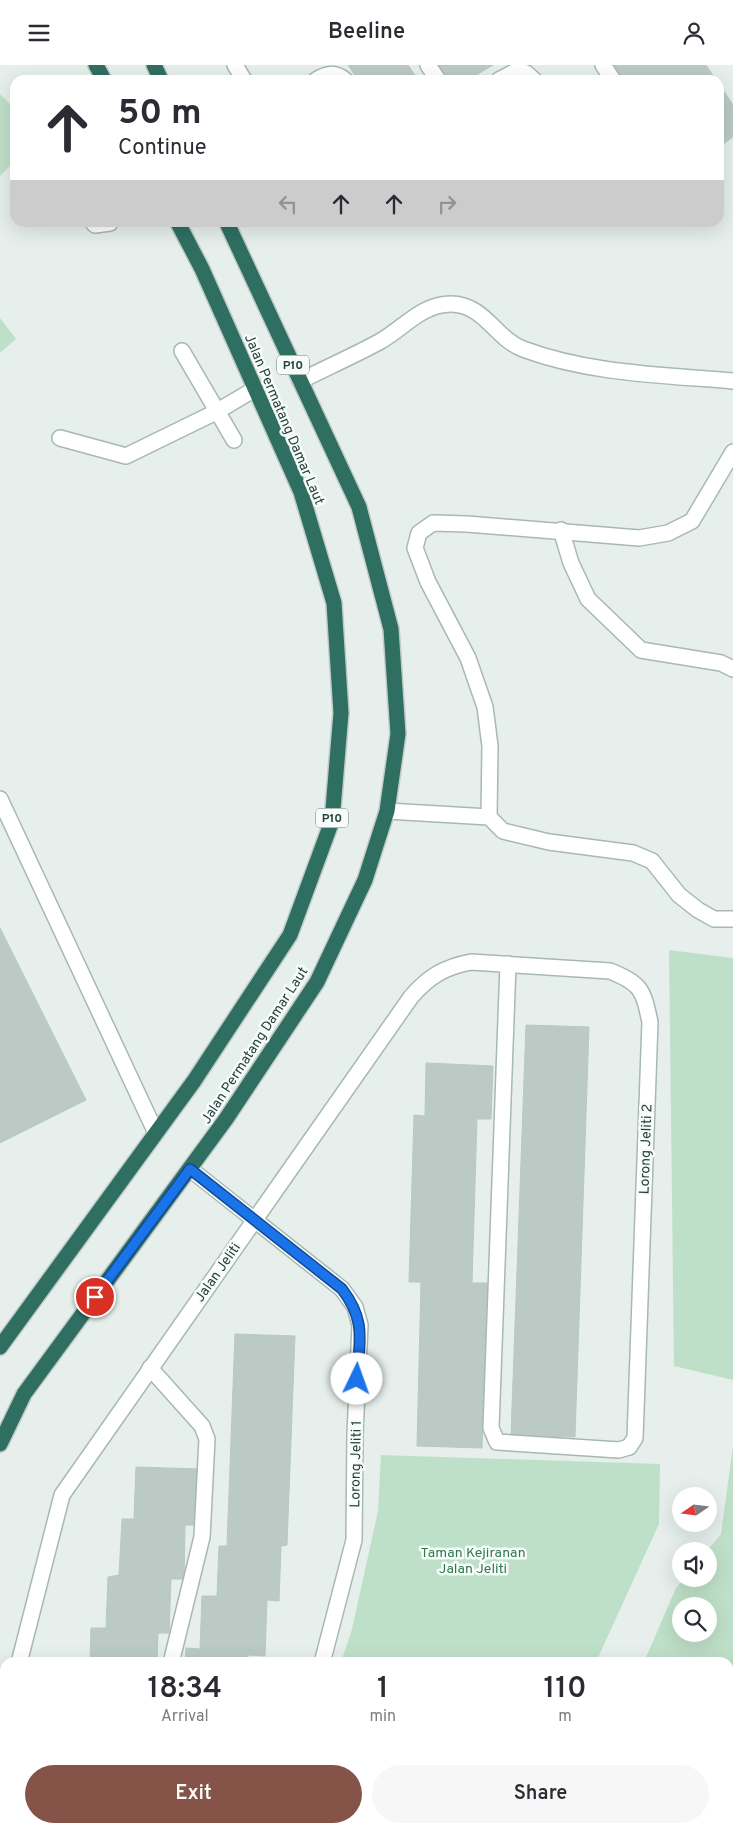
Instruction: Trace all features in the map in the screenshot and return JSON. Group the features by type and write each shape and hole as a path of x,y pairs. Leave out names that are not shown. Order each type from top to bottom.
{"highway":[{"name":"Jalan Permatang Damar Laut","path":"0,1347 194,1081 290,935 332,821 341,713 334,603 301,492 202,269 180,227"},
{"name":"Jalan Permatang Damar Laut","path":"0,1444 24,1394 226,1119 317,982 365,880 387,811 398,734 392,629 358,507 229,227"}],"street":[{"path":"508,75 518,70 528,75"},
{"path":"325,75 338,75"},
{"path":"300,381 382,341 416,315 433,307 452,303 472,309 488,319 509,342 544,355 623,373 733,381"},
{"path":"182,351 234,440"},
{"path":"60,438 126,456 216,412 256,389"},
{"path":"489,817 490,746 485,707 468,658 428,582 415,548 419,533 433,523 561,530 639,538 668,533 692,521 733,451"},
{"path":"561,530 570,563 588,599 641,650 721,663 733,669"},
{"path":"0,799 156,1133"},
{"path":"387,811 489,817 503,831 549,843 633,853 652,861 679,895 698,910 714,919 733,919"},
{"name":"Jalan Jeliti","path":"21,1657 62,1495 254,1220 421,985 432,975 452,966 472,962 508,964"},
{"name":"Lorong Jeliti 2","path":"508,964 610,971 631,979 641,990 646,1004 650,1022 635,1438 629,1447 619,1450 497,1442 493,1437 491,1428 508,964"},
{"name":"Lorong Jeliti 1","path":"190,1169 342,1289 355,1307 360,1325 355,1434 354,1540 324,1657"},
{"path":"150,1369 202,1425 207,1439 202,1537 172,1657"}],"green space":[{"path":"0,94 10,104 10,166 0,176"},
{"path":"0,318 16,339 0,353"},
{"path":"669,950 733,958 733,1380 674,1366"},
{"path":"733,1446 733,1657 646,1657 672,1597 672,1642 717,1642 717,1597 672,1597 676,1588 717,1587 717,1542 714,1542 721,1534"},
{"name":"Taman Kejiranan Jalan Jeliti","path":"381,1455 660,1464 659,1524 598,1657 343,1657 352,1629 378,1511"}],"building":[{"path":"348,65 408,65 415,75 355,75"},
{"path":"433,65 493,65 476,75 439,75"},
{"path":"614,65 706,65 713,75 621,75"},
{"path":"724,92 733,105 733,137 724,143"},
{"path":"0,928 86,1100 0,1143"},
{"path":"526,1025 589,1027 575,1437 511,1435"},
{"path":"426,1063 493,1066 491,1119 477,1119 472,1283 487,1283 482,1448 417,1446 421,1282 409,1282 414,1115 425,1116"},
{"path":"235,1334 295,1336 287,1545 281,1546 279,1601 267,1600 265,1656 185,1657 186,1648 200,1649 202,1596 217,1596 219,1546 227,1546"},
{"path":"136,1467 199,1469 197,1525 185,1525 184,1579 171,1579 169,1633 158,1633 157,1657 90,1657 91,1628 106,1628 108,1577 119,1575 122,1519 134,1519"}],"route":[{"path":"95,1297 190,1169 342,1289 355,1307 360,1325 357,1379"}]}
